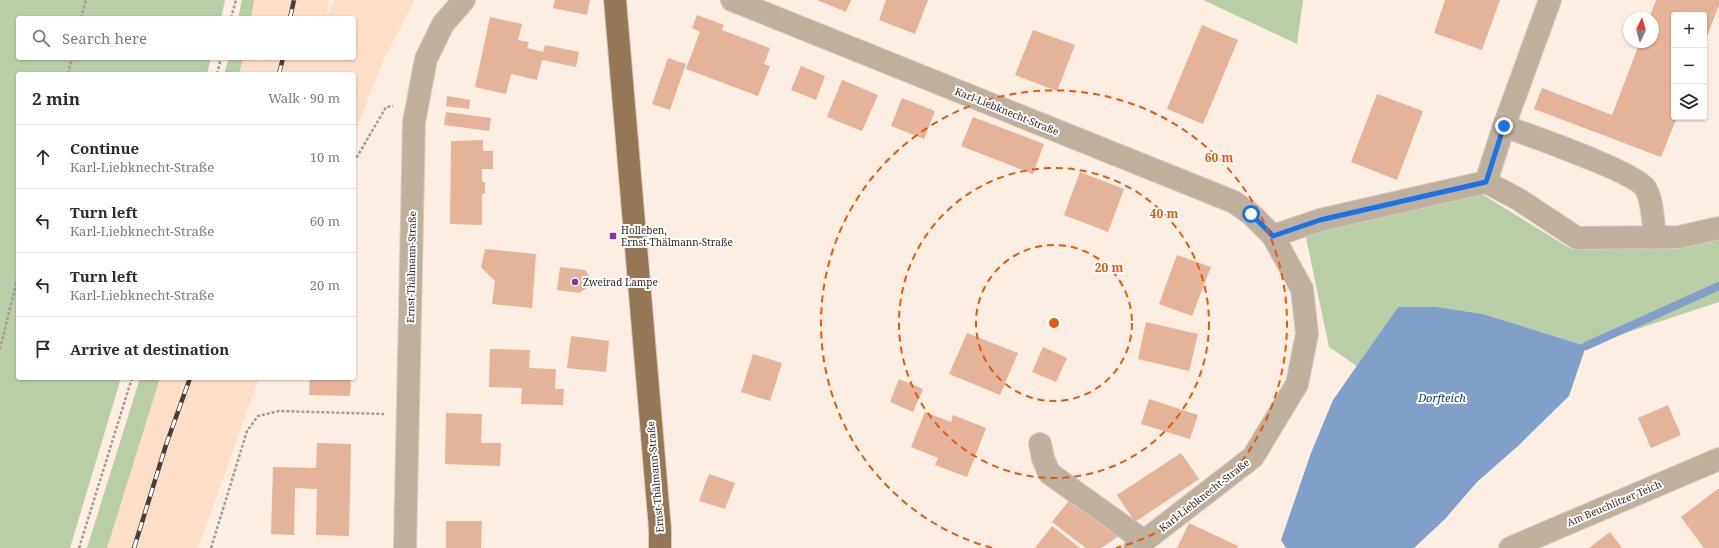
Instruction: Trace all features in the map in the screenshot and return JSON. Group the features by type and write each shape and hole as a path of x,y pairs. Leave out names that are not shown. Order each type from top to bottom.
{"main road":[{"name":"Ernst-Thälmann-Straße","path":"615,0 660,529 660,548"}],"street":[{"name":"Ernst-Thälmann-Straße","path":"405,548 414,122 426,59 443,24 464,0"},
{"name":"Karl-Liebknecht-Straße","path":"732,0 1234,202 1251,214 1273,236 1302,289 1307,334 1297,384 1253,457 1140,545"},
{"path":"1486,182 1504,126 1550,0"},
{"path":"1504,126 1620,171 1645,188 1650,199 1655,238"},
{"path":"1273,236 1320,220 1486,182 1518,199 1577,238 1679,237 1719,228"},
{"path":"1040,444 1043,458 1049,473 1140,545"},
{"name":"Am Beuchlitzer Teich","path":"1510,548 1719,459"}],"path":[{"path":"82,16 86,0"},
{"path":"232,16 236,0"},
{"path":"68,72 72,60"},
{"path":"218,72 220,60"},
{"path":"356,159 386,107 417,101"},
{"path":"0,349 16,284"},
{"path":"79,548 131,380"},
{"path":"211,548 247,431 258,416 278,411 408,414"}],"shaded area":[{"path":"254,0 328,0 327,15 335,0 415,0 383,61 356,130 356,72 240,72 242,60 356,60 356,16 251,16"},
{"path":"159,380 258,380 198,548 107,548"}],"green space":[{"path":"0,0 225,0 221,16 16,16 16,60 210,60 208,72 16,72 16,380 120,380 70,548 0,548"},
{"path":"242,0 254,0 251,16 238,16"},
{"path":"1203,0 1303,0 1297,44"},
{"path":"228,60 242,60 240,72 225,72"},
{"path":"1480,193 1571,249 1719,234 1719,302 1586,346 1483,314 1437,307 1398,307 1357,366 1329,347 1305,233"},
{"path":"139,380 159,380 107,548 87,548"}],"water":[{"name":"Dorfteich","path":"1398,307 1437,307 1483,314 1586,346 1569,396 1518,446 1477,482 1445,519 1414,548 1286,548 1281,540 1311,453 1333,400"}],"building":[{"path":"555,0 590,0 587,15 553,8"},
{"path":"817,0 851,0 846,12"},
{"path":"886,0 928,0 915,34 879,20"},
{"path":"1445,0 1500,0 1482,50 1434,33"},
{"path":"1656,0 1719,0 1719,5 1707,36 1707,12 1671,12 1671,120 1676,120 1661,157 1534,109 1542,88 1612,115 1638,48 1659,48 1659,12 1651,12"},
{"path":"697,15 724,25 722,30 770,48 764,64 770,66 758,96 686,69 700,32 692,28"},
{"path":"490,17 522,24 518,40 529,42 527,48 543,52 545,45 579,52 576,67 542,60 537,80 511,74 506,94 475,87"},
{"path":"1202,25 1238,40 1203,124 1167,109"},
{"path":"1033,30 1075,45 1057,91 1015,75"},
{"path":"668,58 686,64 670,110 652,104"},
{"path":"801,66 825,76 816,100 791,90"},
{"path":"842,80 878,95 862,131 827,117"},
{"path":"1377,94 1423,111 1397,180 1351,162"},
{"path":"447,96 470,100 469,109 446,106"},
{"path":"902,98 935,111 924,139 891,126"},
{"path":"446,112 491,118 489,131 444,125"},
{"path":"973,117 1044,144 1033,174 961,146"},
{"path":"483,140 483,151 493,151 493,169 482,169 482,182 485,182 485,193 482,194 482,225 450,224 451,141"},
{"path":"1080,172 1124,189 1108,232 1064,215"},
{"path":"485,249 536,254 532,308 492,304 495,281 481,267"},
{"path":"1177,255 1211,267 1192,316 1159,304"},
{"path":"560,267 585,270 590,277 588,287 579,293 557,290"},
{"path":"1146,322 1198,334 1189,371 1138,359"},
{"path":"967,333 1018,353 1000,395 949,374"},
{"path":"571,336 609,341 606,372 567,368"},
{"path":"1043,347 1067,358 1056,382 1032,372"},
{"path":"490,349 530,350 529,368 556,369 555,389 564,389 563,405 521,404 522,388 489,387"},
{"path":"753,354 782,363 770,401 741,392"},
{"path":"899,379 923,389 913,412 890,402"},
{"path":"310,380 351,380 350,396 309,395"},
{"path":"1149,399 1198,415 1190,439 1141,424"},
{"path":"1668,405 1681,435 1651,448 1638,418"},
{"path":"925,412 951,422 953,415 986,428 967,477 935,465 938,458 911,447"},
{"path":"446,413 482,414 481,443 501,443 500,466 445,464"},
{"path":"317,443 351,444 349,536 316,535 317,489 295,488 294,535 271,534 273,467 316,468"},
{"path":"1181,453 1199,479 1135,522 1117,495"},
{"path":"709,474 735,483 725,509 699,501"},
{"path":"1719,488 1719,548 1704,548 1681,517"},
{"path":"1071,498 1119,536 1101,548 1086,548 1052,522"},
{"path":"446,521 482,521 481,548 446,548"},
{"path":"1189,523 1238,546 1237,548 1177,548"},
{"path":"1052,526 1080,548 1035,548"},
{"path":"1610,532 1622,548 1589,548"}],"waterway":[{"path":"1586,346 1719,286"}],"railway":[{"path":"290,16 294,0"},
{"path":"280,72 282,60"},
{"path":"134,548 166,445 189,380"}],"place":[{"name":"Holleben, Ernst-Thälmann-Straße","path":"613,236"},
{"name":"Zweirad Lampe","path":"575,282"}],"route":[{"path":"1251,214 1273,236 1320,220 1486,182 1504,126"}]}
